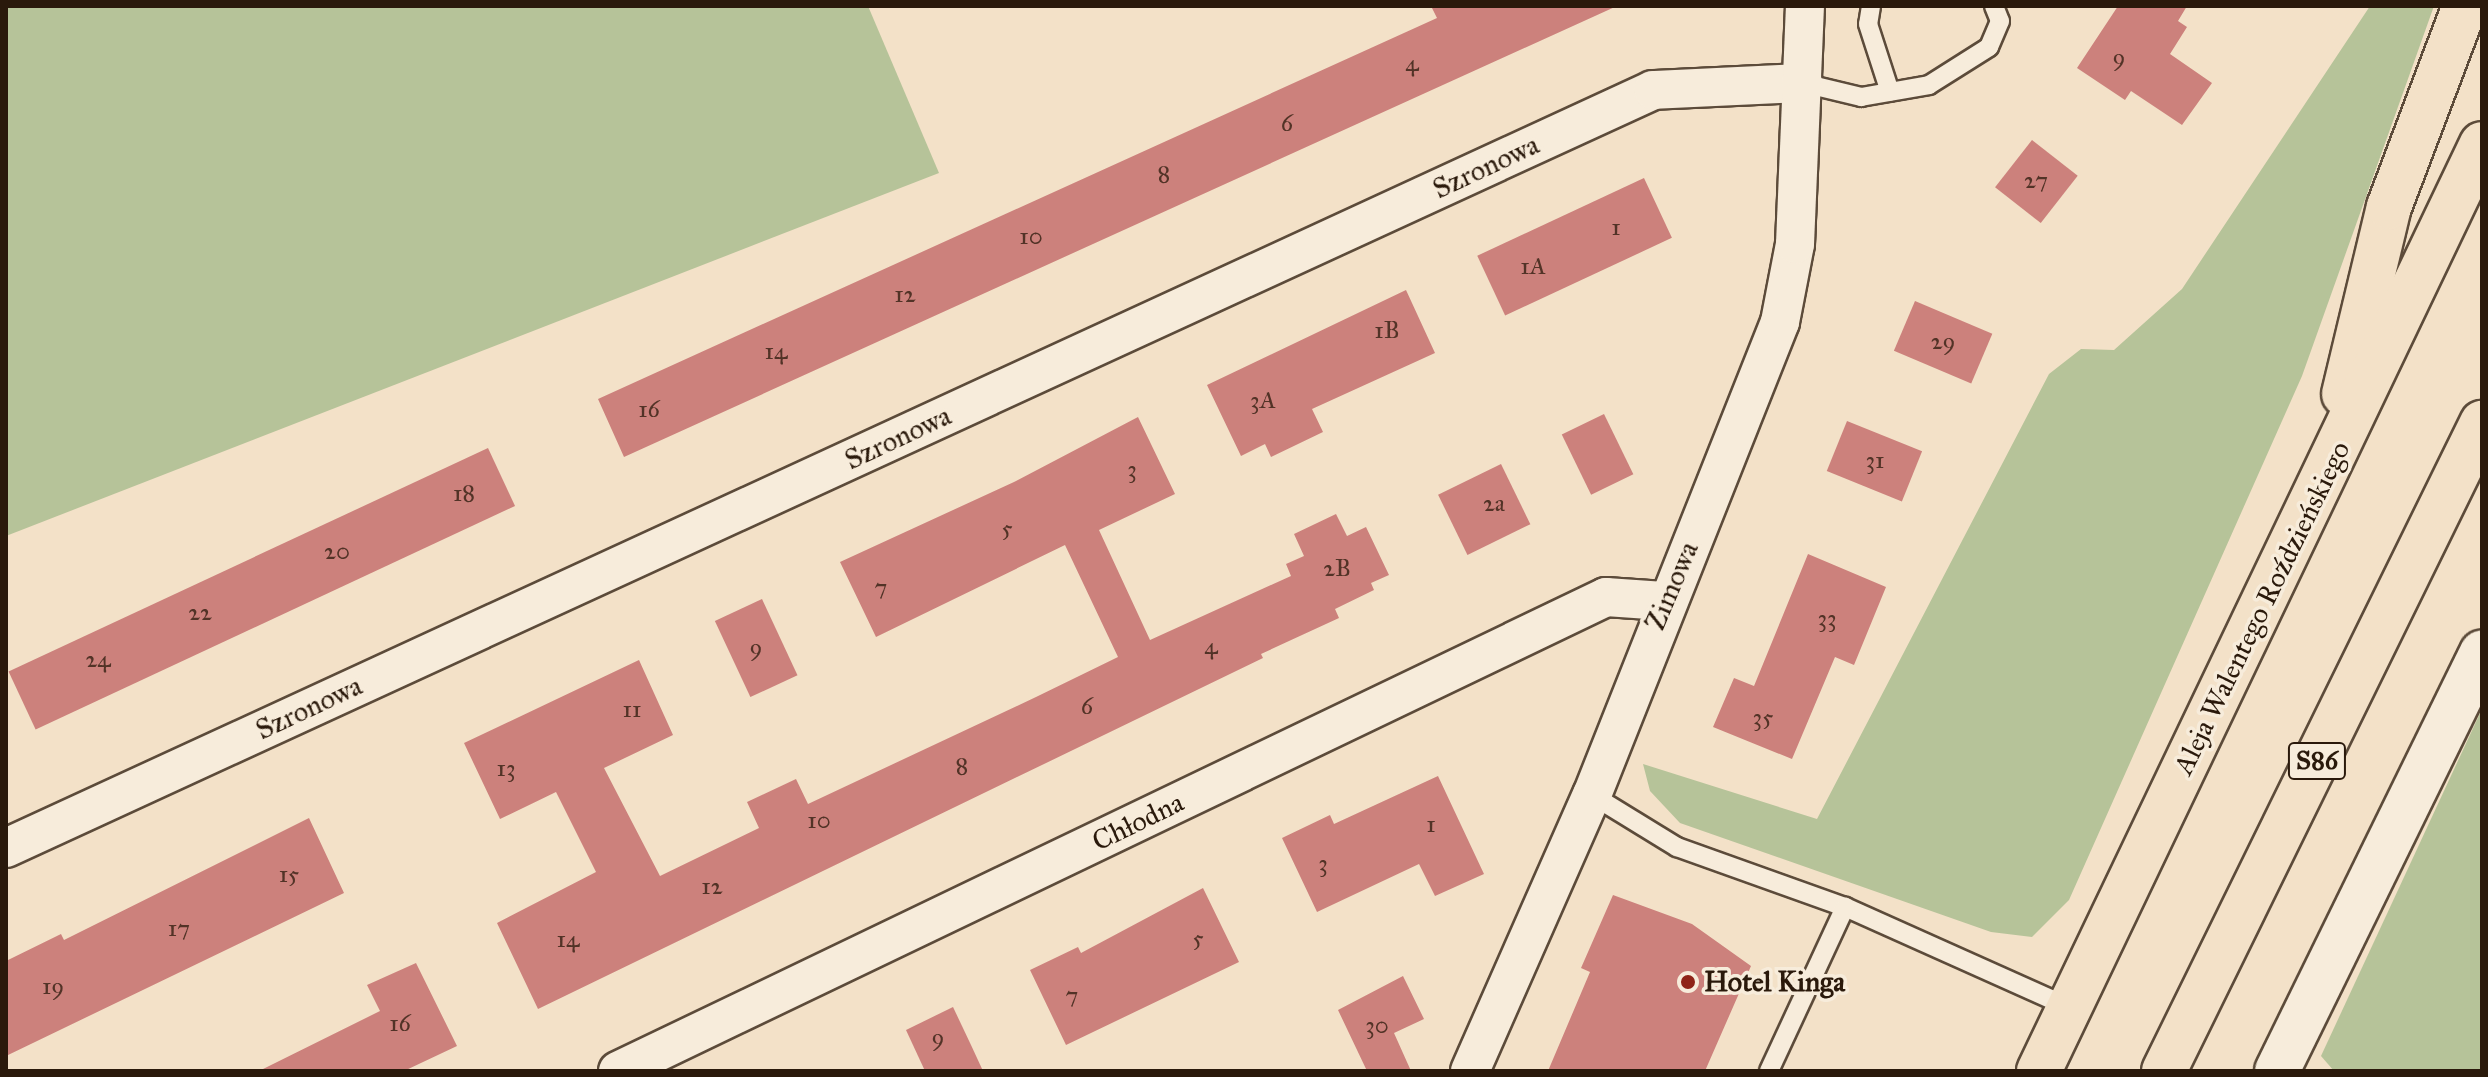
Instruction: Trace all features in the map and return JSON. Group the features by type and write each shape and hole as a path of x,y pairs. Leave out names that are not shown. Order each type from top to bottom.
{"highway":[{"path":"2321,489 2389,207 2465,6"},
{"name":"Aleja Walentego Roździeńskiego","path":"2039,1071 2321,489 2482,144"},
{"name":"S86","path":"2164,1071 2478,435"}],"street":[{"name":"Zimowa","path":"1470,1071 1592,795 1664,601 1752,403 1780,322 1795,244 1805,6"},
{"name":"Szronowa","path":"6,848 1653,90 1803,83"},
{"name":"Chłodna","path":"618,1071 1606,597 1664,601"},
{"path":"2277,1071 2482,653"}],"lane":[{"path":"1871,6 1868,24 1890,92"},
{"path":"1803,83 1861,97 1929,85 1989,47 2000,21 1994,6"},
{"path":"1592,795 1677,847 1845,907 2069,1007"},
{"path":"1769,1071 1845,907"}],"green space":[{"path":"6,6 868,6 939,173 6,536"},
{"path":"2370,6 2434,6 2302,376 2069,900 2032,937 1991,932 1680,823 1650,791 1643,764 1817,819 2049,374 2081,349 2114,350 2182,289"},
{"path":"2482,709 2482,1071 2334,1071 2321,1056"}],"building":[{"path":"1431,6 1617,6 624,457 598,399 1437,18"},
{"path":"2118,6 2187,6 2178,21 2187,27 2170,54 2212,83 2182,125 2131,91 2125,100 2077,68"},
{"path":"2032,140 2078,176 2041,223 1995,187"},
{"path":"1644,178 1672,238 1505,316 1477,256"},
{"path":"1406,290 1435,353 1312,409 1323,432 1271,457 1265,444 1241,456 1207,385"},
{"path":"1915,301 1992,334 1971,384 1894,351"},
{"path":"1604,414 1633,474 1591,495 1562,435"},
{"path":"1138,417 1175,494 1099,530 1150,640 1291,576 1286,564 1304,556 1294,534 1336,514 1347,536 1366,527 1389,575 1371,583 1374,590 1335,609 1339,618 1261,654 1263,658 538,1009 497,923 596,872 556,792 500,819 464,743 639,660 673,735 604,768 660,876 759,828 747,802 796,779 808,804 1036,697 1118,657 1065,545 876,637 840,562 1014,482"},
{"path":"1847,421 1922,451 1902,501 1827,471"},
{"path":"488,448 515,506 36,730 9,672"},
{"path":"1501,464 1530,524 1467,555 1438,495"},
{"path":"1808,554 1886,587 1854,665 1835,657 1792,759 1713,727 1734,678 1754,686"},
{"path":"762,599 797,675 750,697 715,621"},
{"path":"1438,776 1484,874 1435,896 1419,864 1317,912 1282,838 1330,815 1334,824"},
{"path":"309,818 344,893 6,1056 6,961 61,934 64,940"},
{"path":"1203,888 1239,962 1066,1045 1030,970 1078,947 1081,953"},
{"name":"Hotel Kinga","path":"1613,895 1692,924 1751,966 1705,1071 1548,1071 1590,972 1581,968"},
{"path":"416,963 457,1046 404,1071 259,1071 380,1011 367,985"},
{"path":"1403,976 1424,1019 1394,1033 1411,1071 1367,1071 1338,1010"},
{"path":"953,1007 983,1071 925,1071 906,1030"}],"place":[{"name":"Hotel Kinga","path":"1688,982"}]}
